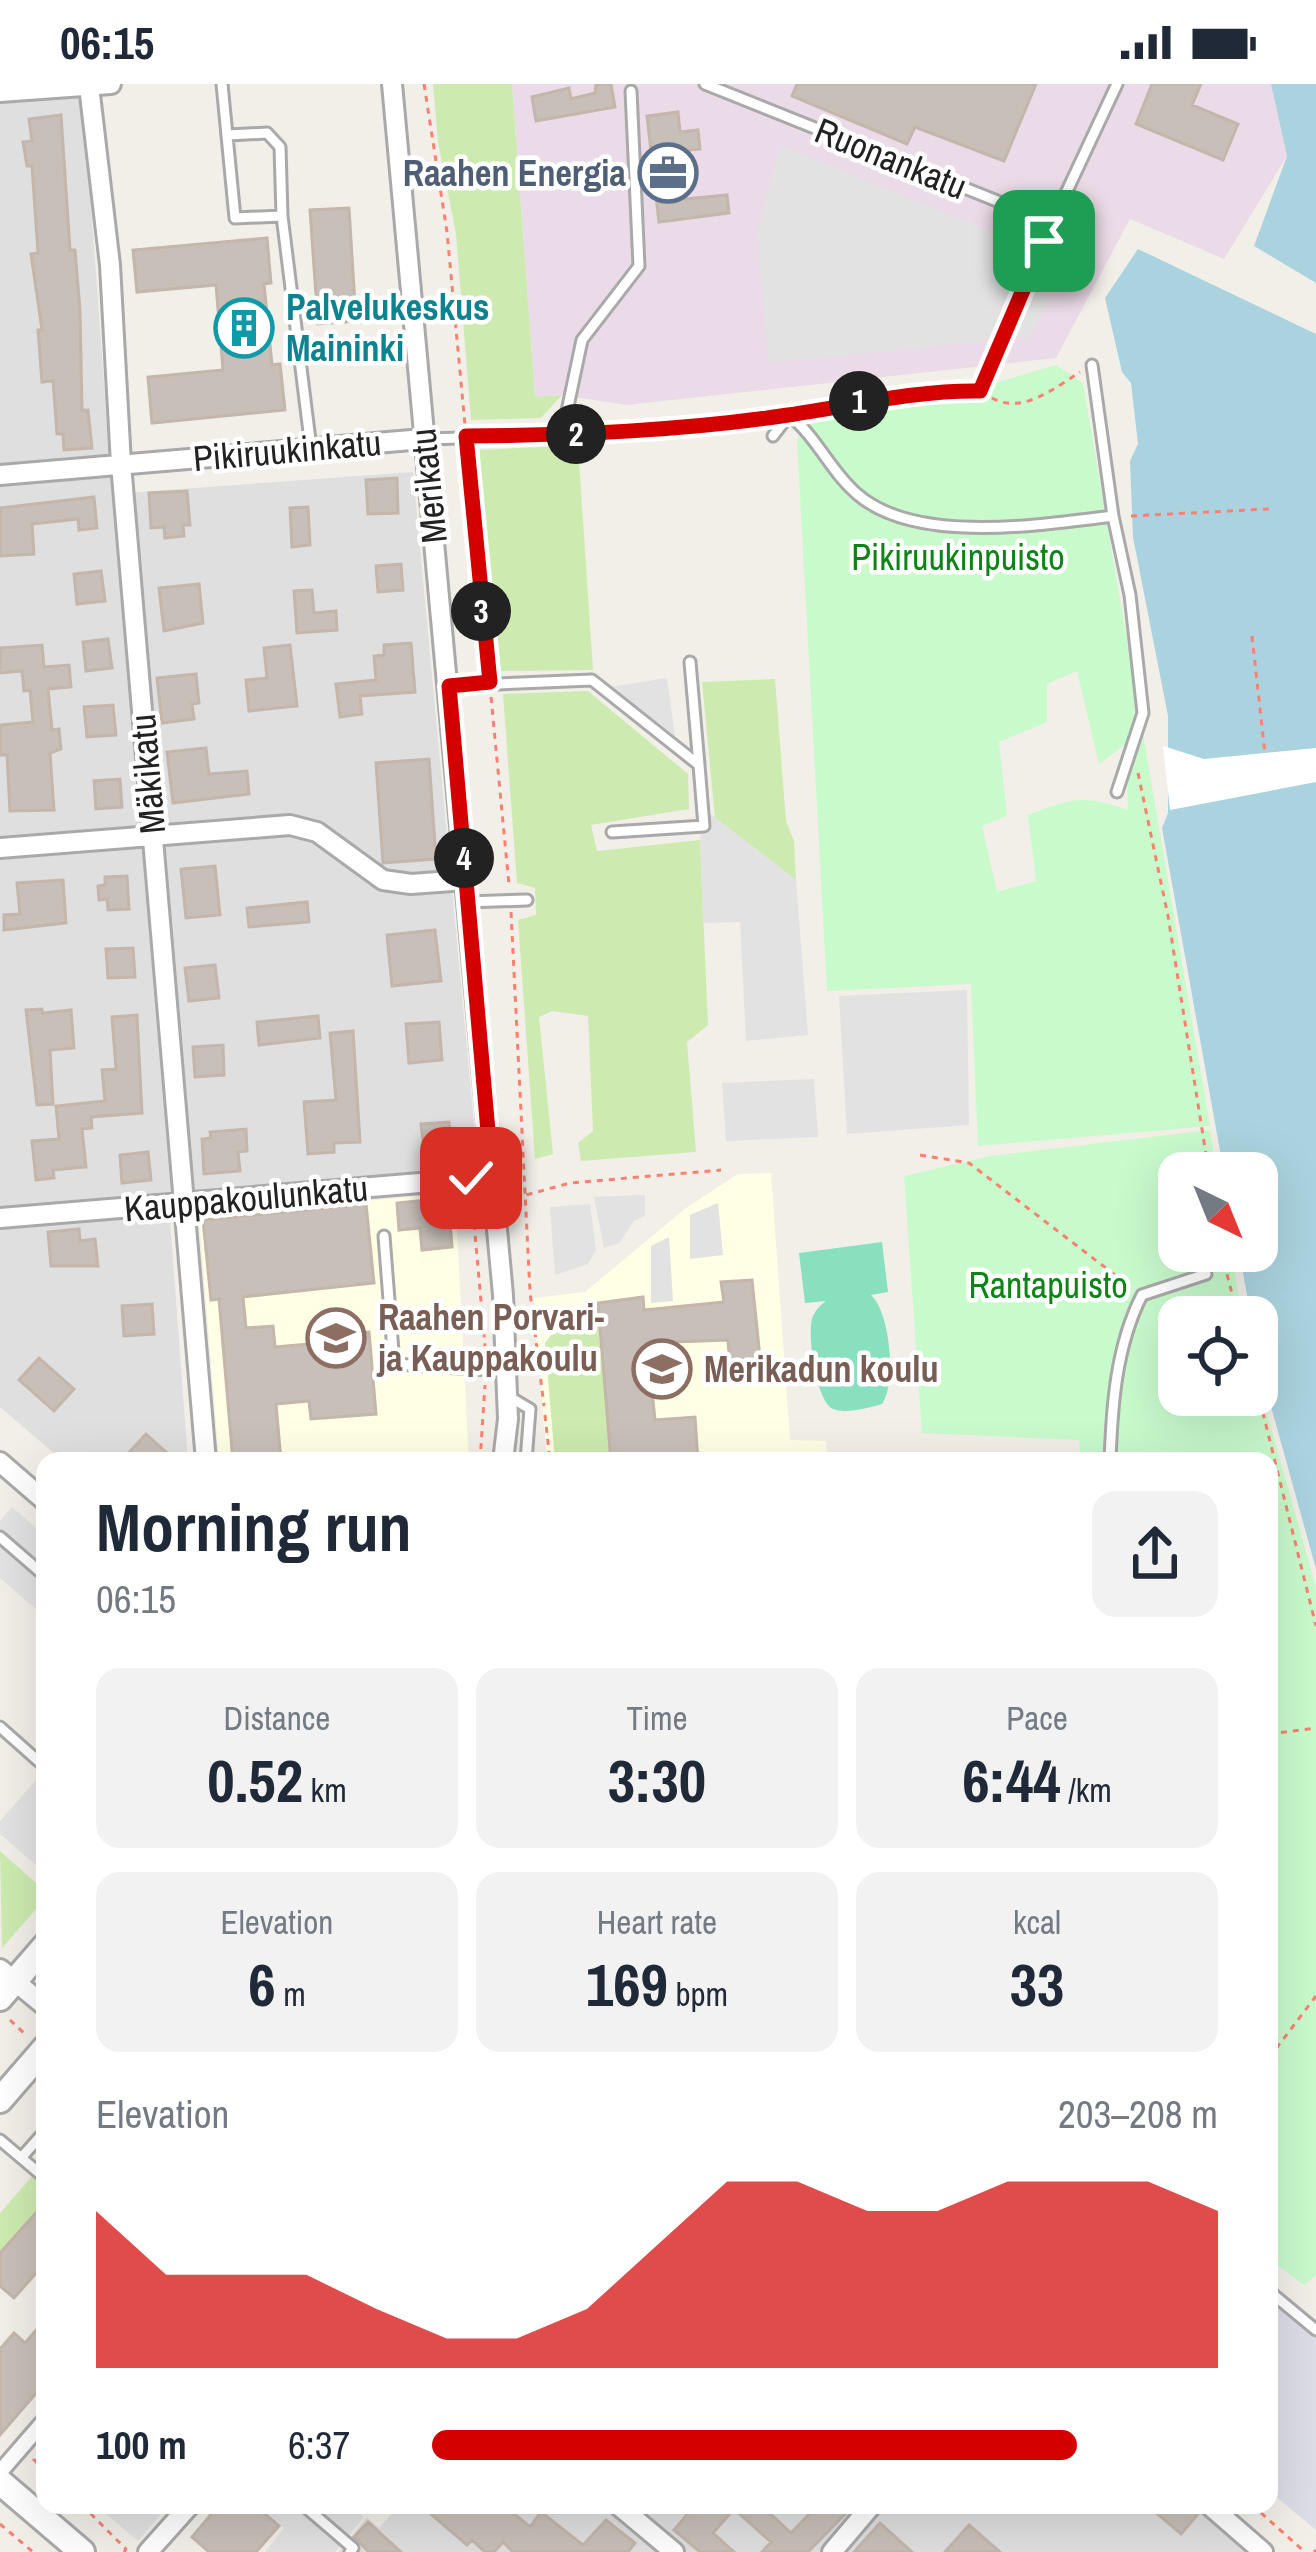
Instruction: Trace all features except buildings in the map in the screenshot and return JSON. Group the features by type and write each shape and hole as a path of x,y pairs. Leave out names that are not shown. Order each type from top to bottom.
{"street":[{"path":"0,92 111,84"},
{"name":"Merikatu","path":"392,84 495,1202 508,1396 503,1452"},
{"name":"Mäkikatu","path":"89,86 110,265 121,464 205,1452"},
{"name":"Pikiruukinkatu","path":"0,475 423,439"},
{"path":"0,848 290,825 317,832 383,880 466,880"},
{"name":"Kauppakoulunkatu","path":"0,1218 492,1177"},
{"path":"3,1471 36,1495"},
{"path":"36,1954 5,1983 36,2001"},
{"path":"0,2100 36,2058"},
{"path":"0,2472 36,2430"},
{"path":"0,2482 36,2513"},
{"path":"37,2514 82,2552"},
{"path":"148,2552 182,2514"},
{"path":"629,2514 674,2552"},
{"path":"832,2552 864,2514"},
{"path":"1219,2514 1263,2552"}],"lane":[{"path":"222,84 236,218 282,216"},
{"name":"Ruonankatu","path":"705,84 1052,223"},
{"path":"980,391 1117,84"},
{"path":"562,435 582,340 639,266 632,91"},
{"path":"228,135 267,134 280,147 282,216 311,448"},
{"path":"1092,364 1113,516 1130,596 1143,713 1118,792"},
{"name":"Pikiruukinkatu","path":"423,439 562,435 790,415 840,403 980,391"},
{"path":"773,436 790,415 806,428 857,494 902,521 1044,525 1113,516"},
{"path":"612,832 704,826 691,662"},
{"path":"449,686 592,680 638,712 699,766"},
{"path":"466,902 526,900"},
{"path":"384,1236 394,1364 507,1372"},
{"path":"1110,1452 1112,1404 1130,1319 1142,1295 1205,1274"},
{"path":"508,1396 530,1409 527,1452"},
{"path":"0,1537 36,1568"},
{"path":"0,1726 36,1759"},
{"path":"0,2140 36,2170"},
{"path":"21,2158 36,2141"},
{"path":"1278,2298 1316,2330"},
{"path":"313,2514 353,2548 350,2552"}],"path":[{"path":"424,84 447,232 511,900 530,1292 549,1452"},
{"path":"980,391 1002,404 1021,403 1092,364"},
{"path":"1131,516 1269,509"},
{"path":"1252,636 1265,754"},
{"path":"1134,752 1168,916 1206,1152"},
{"path":"920,1155 968,1163 1142,1295"},
{"path":"495,1202 570,1183 721,1170"},
{"path":"471,1178 487,1370 481,1452"},
{"path":"1264,1416 1273,1452"},
{"path":"1278,1473 1316,1626"},
{"path":"1278,1733 1316,1727"},
{"path":"1278,2046 1316,1996"},
{"path":"0,2011 36,2042"},
{"path":"91,2514 126,2551"},
{"path":"1262,2514 1305,2552"},
{"path":"0,2524 33,2552"}],"shaded area":[{"path":"512,84 1271,84 1287,156 1224,259 1130,219 1056,358 626,405 562,395 535,398"},
{"path":"83,95 112,494 413,472 478,1167 168,1193 187,1452 52,1452 0,1407 0,102"},
{"path":"780,145 1066,263 1030,337 769,363 757,235"},
{"path":"667,678 675,736 611,687"},
{"path":"704,809 796,880 808,1035 746,1041 740,922 703,923 700,840"},
{"path":"967,990 969,1125 847,1134 839,996"},
{"path":"814,1079 818,1137 726,1141 722,1083"},
{"name":"Merikadun koulu","path":"771,1173 790,1440 826,1441 827,1452 546,1452 534,1298 585,1292 686,1208 738,1174"},
{"name":"Raahen Porvari- ja Kauppakoulu","path":"455,1193 469,1452 218,1452 199,1216"},
{"path":"645,1195 645,1216 634,1221 619,1243 604,1248 594,1197"},
{"path":"718,1203 723,1255 690,1259 690,1215"},
{"path":"590,1204 596,1250 588,1264 555,1275 550,1207"},
{"path":"669,1237 673,1301 651,1303 651,1246"},
{"path":"12,1507 36,1528 36,1609 0,1578 0,1521"},
{"path":"36,1780 36,1865 0,1834 0,1821"},
{"path":"1278,2292 1316,2324 1316,2530 1278,2498"},
{"path":"106,2514 161,2514 138,2541"},
{"path":"268,2514 364,2517 335,2552 265,2552 284,2528"},
{"path":"392,2514 1209,2514 1253,2552 339,2552 367,2517 379,2528"}],"green space":[{"path":"433,84 512,84 535,397 562,395 541,418 471,420 456,234 438,142"},
{"name":"Pikiruukinpuisto","path":"1056,365 1083,383 1210,1126 978,1146 971,984 827,991 797,440 813,415 910,408","holes":["1077,671 1099,764 1126,744 1128,810 1078,800 1028,815 1036,881 997,892 982,826 1007,816 999,742 1047,722 1047,684"]},
{"path":"578,445 593,670 501,671 478,450"},
{"path":"775,679 786,821 794,841 796,880 715,818 702,682"},
{"path":"588,691 688,774 689,809 591,825 597,851 700,840 708,1025 687,1042 696,1152 581,1161 578,1143 593,1131 588,1016 552,1011 539,1017 553,1154 535,1159 518,920 536,915 535,888 517,883 503,694"},
{"name":"Rantapuisto","path":"1210,1130 1214,1152 1158,1152 1158,1272 1234,1272 1238,1296 1158,1296 1158,1416 1268,1416 1278,1452 1080,1452 1079,1440 922,1433 904,1176 991,1156"},
{"path":"882,1242 888,1292 871,1295 887,1331 887,1394 876,1406 833,1409 817,1380 811,1336 813,1316 826,1301 805,1303 799,1253"},
{"path":"598,1303 610,1452 554,1452 545,1343 551,1335 578,1324"},
{"name":"Rantapuisto","path":"1278,1452 1316,1587 1316,2275 1304,2285 1278,2266"},
{"path":"0,1851 36,1883 36,1909 2,1948"},
{"path":"35,2173 36,2213 0,2253 0,2213"}],"water":[{"path":"1271,84 1316,84 1316,283 1254,246 1287,156"},
{"path":"1138,249 1316,334 1316,1569 1274,1416 1278,1416 1278,1296 1247,1296 1243,1272 1278,1272 1278,1152 1220,1152 1162,828 1168,813 1168,716 1133,537 1130,461 1138,444 1131,383 1122,372 1105,298"}],"pier":[{"path":"1163,746 1204,759 1316,748 1316,782 1170,810"}],"place":[{"name":"Raahen Energia","path":"668,173"},
{"name":"Palvelukeskus Maininki","path":"244,328"},
{"name":"Raahen Porvari- ja Kauppakoulu","path":"336,1338"},
{"name":"Merikadun koulu","path":"662,1369"}],"route":[{"path":"471,1178 492,1177 449,686 490,682 466,436 562,435 790,415 840,403 980,391 1044,241"}]}
